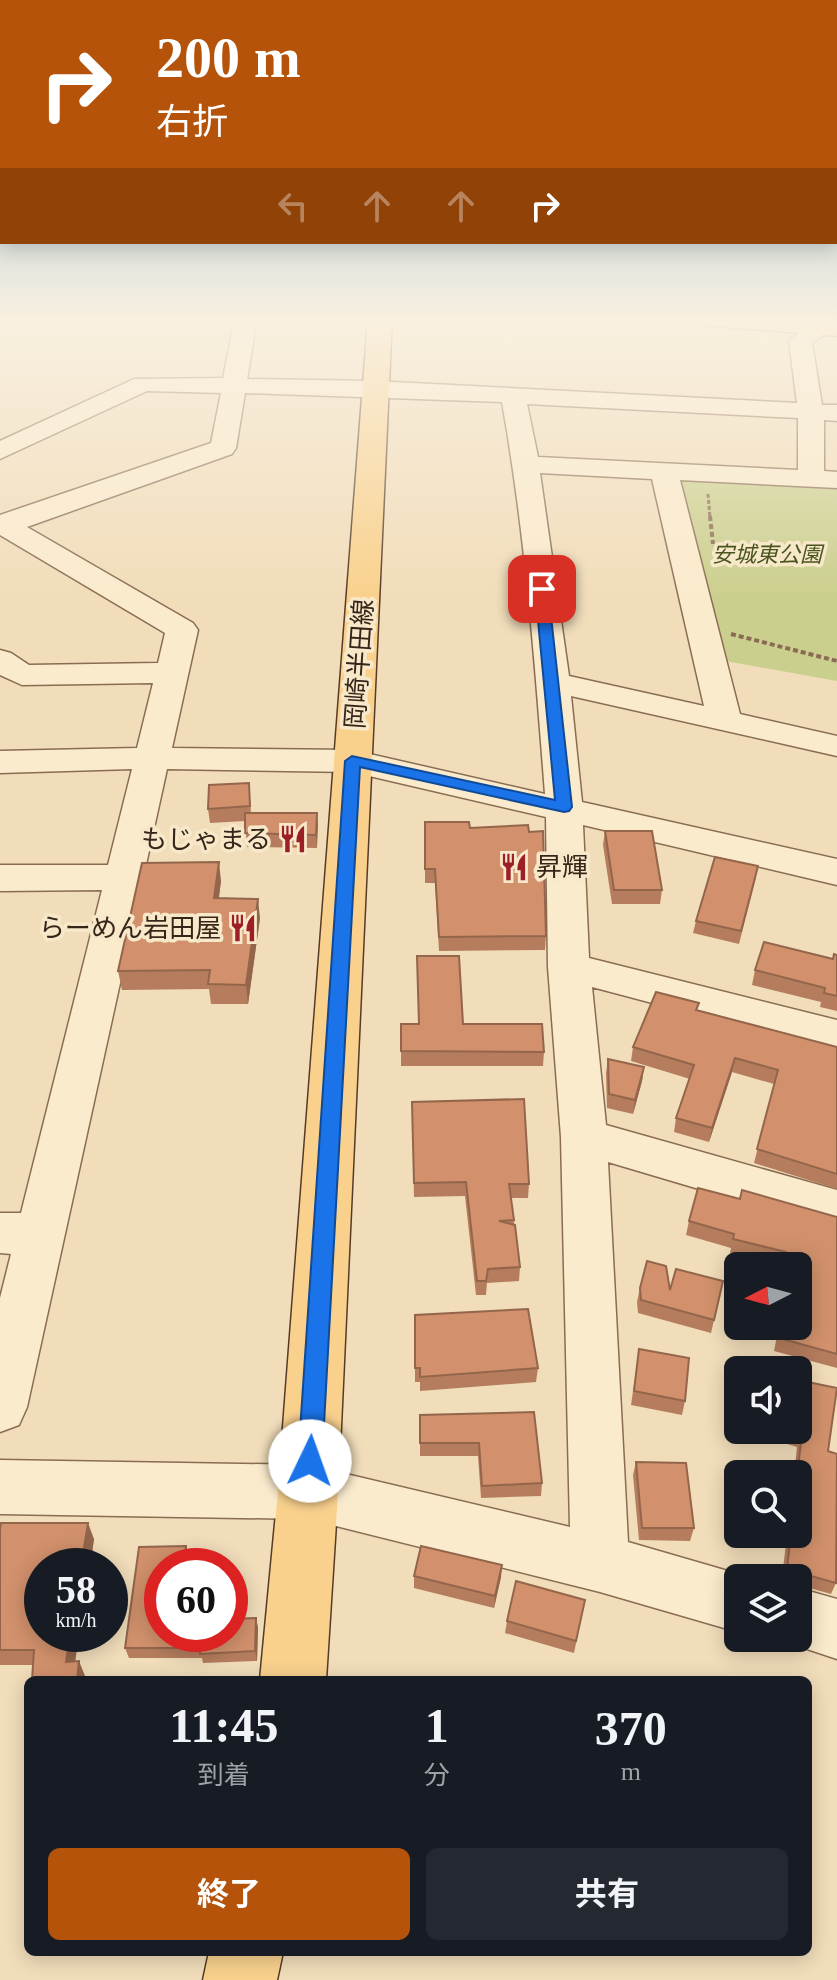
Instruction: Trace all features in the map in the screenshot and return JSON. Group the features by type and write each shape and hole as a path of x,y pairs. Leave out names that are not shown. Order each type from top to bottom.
{"main road":[{"name":"岡崎半田線","path":"293,1676 308,1492 373,411"},
{"path":"240,1980 245,1956"}],"street":[{"path":"0,451 85,411"},
{"path":"2,524 223,448 230,411"},
{"path":"516,411 526,464 553,682 564,807 569,967 584,1137 600,1563"},
{"path":"526,464 824,479 824,412"},
{"path":"663,469 696,592 701,629 725,722"},
{"path":"0,1407 20,1234 124,877 182,630 2,524"},
{"path":"0,660 22,675 171,673"},
{"path":"553,682 837,746"},
{"path":"0,762 152,758 352,761 564,807 837,872"},
{"path":"0,878 124,877"},
{"path":"569,967 837,1036"},
{"path":"584,1137 837,1210"},
{"path":"0,1487 308,1492 600,1563 724,1598"},
{"path":"812,1622 837,1629"}],"path":[{"path":"707,483 715,557"},
{"path":"701,629 723,631 837,661"}],"green space":[{"name":"安城東公園","path":"676,478 837,486 837,681 720,660"}],"building":[{"path":"249,783 250,806 208,809 209,785"},
{"path":"245,813 317,813 316,835 245,833"},
{"path":"425,822 469,822 470,828 528,825 529,832 543,831 546,936 439,937 435,869 425,869"},
{"path":"605,831 652,831 662,890 614,890"},
{"path":"715,857 758,866 741,931 696,921"},
{"path":"219,862 214,898 258,899 246,985 208,984 210,970 118,971 142,863"},
{"path":"764,942 833,959 834,954 837,955 837,996 824,993 825,988 755,970"},
{"path":"417,956 459,956 463,1024 542,1024 544,1052 401,1051 401,1024 419,1024"},
{"path":"656,992 699,1003 696,1010 837,1047 837,1174 757,1149 778,1070 735,1058 712,1128 676,1118 694,1065 633,1047"},
{"path":"608,1059 644,1067 635,1100 609,1094"},
{"path":"524,1099 529,1184 509,1184 514,1220 499,1221 515,1225 520,1267 488,1269 486,1281 477,1281 466,1182 414,1183 412,1102"},
{"path":"698,1188 740,1199 742,1190 837,1217 837,1354 786,1340 812,1340 812,1252 786,1252 733,1239 734,1234 689,1221"},
{"path":"647,1261 666,1266 670,1290 676,1269 723,1281 714,1320 641,1300 640,1288"},
{"path":"528,1309 538,1368 420,1377 420,1368 415,1368 415,1315"},
{"path":"639,1349 689,1358 685,1401 634,1391"},
{"path":"812,1383 837,1388 828,1451 837,1454 836,1583 812,1576 812,1564 788,1564 789,1548 812,1548 812,1460 799,1460 801,1444 812,1444"},
{"path":"534,1412 542,1483 482,1486 479,1443 420,1443 420,1415"},
{"path":"636,1462 686,1463 694,1528 642,1528"},
{"path":"1,1523 88,1523 84,1548 24,1548 24,1650 0,1650"},
{"path":"186,1546 144,1548 144,1648 128,1648 128,1626 139,1547"},
{"path":"421,1546 502,1565 495,1596 414,1576"},
{"path":"516,1581 585,1600 576,1641 507,1621"},
{"path":"248,1618 256,1618 255,1651 248,1651"},
{"path":"34,1652 67,1652 66,1662 79,1661 77,1676 32,1676"}],"place":[{"name":"もじゃまる","path":"293,839"},
{"name":"昇輝","path":"514,867"},
{"name":"らーめん岩田屋","path":"243,928"}],"route":[{"path":"310,1461 353,788 352,761 564,807 542,589"}]}
